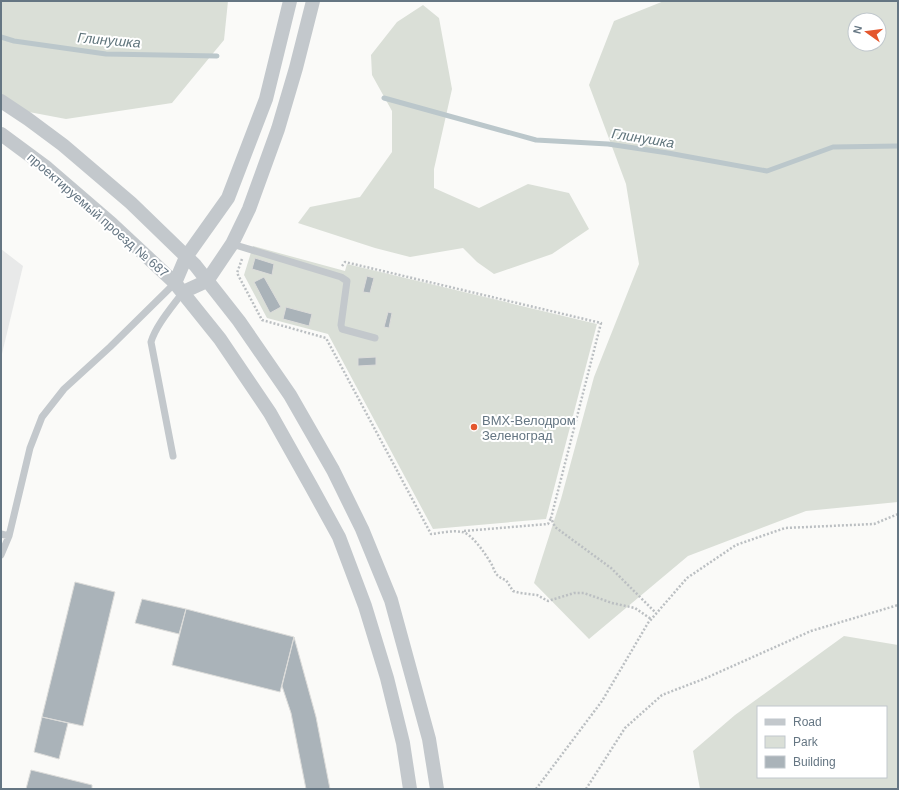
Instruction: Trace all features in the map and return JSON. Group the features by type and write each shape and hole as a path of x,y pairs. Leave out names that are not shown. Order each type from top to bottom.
{"street":[{"name":"проектируемый проезд № 687","path":"179,288 186,257 228,198 266,99 290,1"},
{"path":"179,288 207,281 239,247 249,209 278,129 296,68 313,1"},
{"name":"проектируемый проезд № 687","path":"1,101 63,145 131,204 195,265 239,321 290,395 333,470 362,529 391,600 429,739 437,789"},
{"name":"проектируемый проезд № 687","path":"1,134 47,168 112,224 179,288 220,340 270,413 338,537 365,606 403,743 410,789"}],"lane":[{"path":"239,247 341,277 347,282 344,315 341,325 342,329 375,338"},
{"path":"173,456 152,342 157,329 179,288"},
{"path":"1,555 9,536 30,448 42,417 64,389 110,347 179,288"},
{"path":"1,534 9,536"}],"path":[{"path":"239,247 237,273 262,320 326,338 431,534 548,524 551,518 602,323 345,262 342,267 334,265"},
{"path":"536,789 602,701 651,619 687,578 736,545 785,528 874,524 898,514"},
{"path":"551,518 555,527 611,568 656,613"},
{"path":"461,531 469,534 490,562 493,570 500,578 506,580 513,591 537,595 548,601 574,593 584,593 612,603 635,608 651,619"},
{"path":"586,789 625,728 662,695 706,678 811,631 898,605"}],"shaded area":[{"path":"1,249 23,266 1,358"}],"green space":[{"path":"1,1 228,1 224,40 172,103 66,119 29,112 1,97"},
{"path":"664,1 898,1 898,502 806,511 688,556 589,639 534,583 561,499 594,377 639,264 626,184 589,85 614,21"},
{"path":"423,5 439,18 452,89 434,169 434,188 479,208 528,184 569,193 589,229 552,254 494,274 477,262 463,248 410,257 375,248 298,223 310,207 360,197 392,152 392,111 372,75 371,55 397,22"},
{"name":"BMX-Велодром Зеленоград","path":"253,246 345,271 347,264 597,324 546,519 433,529 328,334 267,318 244,275"},
{"path":"844,636 898,645 898,789 700,789 693,751 735,715"}],"building":[{"path":"255,258 274,264 272,275 252,269"},
{"path":"367,276 374,278 370,293 363,292"},
{"path":"264,277 281,307 270,313 254,282"},
{"path":"286,307 312,314 309,326 283,319"},
{"path":"388,312 392,313 389,328 384,327"},
{"path":"376,357 376,365 358,366 358,358"},
{"path":"75,582 115,592 83,726 42,717"},
{"path":"142,599 186,609 179,634 135,623"},
{"path":"186,609 294,637 280,692 172,665"},
{"path":"294,637 316,717 330,789 306,789 291,713 282,686"},
{"path":"42,717 68,723 59,759 34,752"},
{"path":"31,770 92,785 92,789 26,789"}],"waterway":[{"name":"Глинушка","path":"1,37 14,41 106,54 217,56"},
{"name":"Глинушка","path":"384,98 536,140 608,144 767,171 833,147 898,146"}],"place":[{"name":"BMX-Велодром Зеленоград","path":"474,427"}]}
